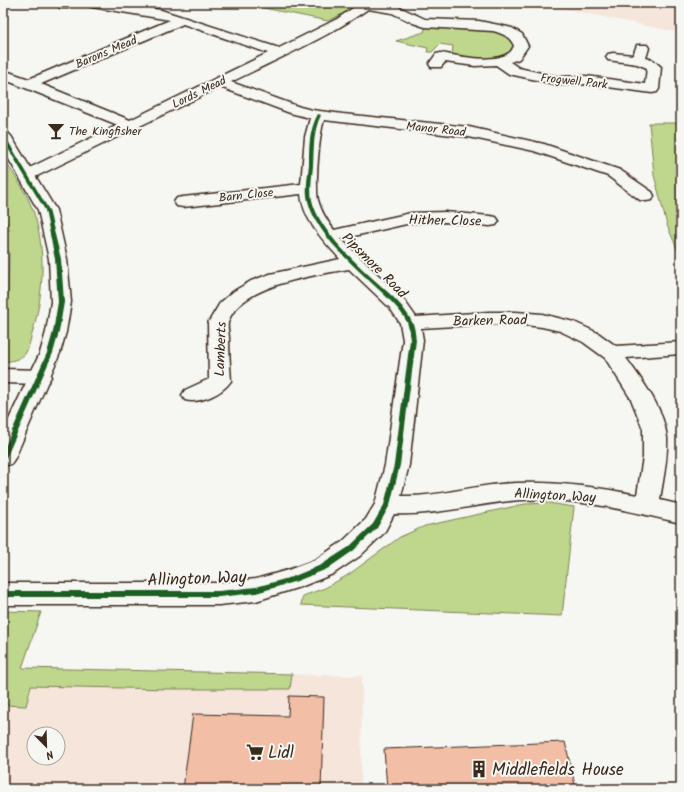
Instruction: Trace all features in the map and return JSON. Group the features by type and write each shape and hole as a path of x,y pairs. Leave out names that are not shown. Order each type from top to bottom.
{"street":[{"path":"92,3 156,13 182,20 281,53"},
{"path":"367,4 393,9 425,23 475,24 507,31 518,38 521,46 514,56 499,60 475,62 441,57"},
{"name":"Lords Mead","path":"27,175 281,53 341,22 367,4"},
{"name":"Barons Mead","path":"30,84 182,20"},
{"name":"Frogwell Park","path":"499,60 514,71 532,76 559,80 586,80 652,92 654,67 641,54 613,57"},
{"path":"3,74 130,125"},
{"name":"Manor Road","path":"219,82 295,110 319,116 461,131 532,145 608,171 623,178 646,196"},
{"name":"Pipsmore Road","path":"319,116 315,121 313,132 310,188 310,198 315,214 329,236 397,304 410,323 413,340 397,465 387,506"},
{"path":"3,136 47,210 58,259 61,302 56,332 50,353 3,458"},
{"name":"Barn Close","path":"183,202 310,188"},
{"name":"Hither Close","path":"329,236 383,223 416,218 445,217 490,221"},
{"name":"Lamberts","path":"193,395 214,386 220,381 218,323 221,315 233,300 255,286 279,277 355,262"},
{"name":"Barken Road","path":"410,323 503,317 532,319 577,331 597,341 612,353 645,405 654,429 655,445 647,506"},
{"path":"612,353 681,348"},
{"path":"3,376 40,377"},
{"name":"Allington Way","path":"3,594 219,594 256,590 294,579 324,567 355,544 375,526 387,506 439,504 501,493 528,491 578,494 647,506 681,514"}],"shaded area":[{"path":"537,3 681,3 681,33"},
{"path":"3,668 362,676 361,789 3,789"}],"green space":[{"path":"239,3 365,3 328,21"},
{"path":"426,26 483,27 512,36 515,48 508,53 493,58 468,58 452,55 453,46 440,44 432,52 427,52 428,48 396,41 424,32"},
{"path":"649,123 681,123 681,258 667,225 654,175"},
{"path":"3,158 13,172 30,203 36,220 41,248 42,277 39,306 28,350 20,358 3,362 3,314 8,294 9,251 3,252 3,231 10,230 3,215"},
{"path":"548,503 574,507 562,616 301,605 303,596 325,588 348,575 400,537 425,526 525,504"},
{"path":"3,611 41,612 22,668 292,674 290,689 169,689 31,686 26,706 3,705"}],"building":[{"name":"Lidl","path":"289,696 324,697 321,789 183,789 193,714 288,716"},
{"name":"Middlefields House","path":"565,742 576,789 387,789 384,749"}],"cycle path":[{"path":"3,594 219,594 256,590 294,579 324,567 351,549 375,526 387,505 397,465 413,340 410,323 397,304 346,255 323,227 314,213 309,195 309,185 312,137 316,120 319,115"},
{"path":"3,136 47,210 58,259 61,302 56,332 50,353 3,458"}],"place":[{"name":"The Kingfisher","path":"56,131"},
{"name":"Lidl","path":"255,752"},
{"name":"Middlefields House","path":"479,769"}]}
